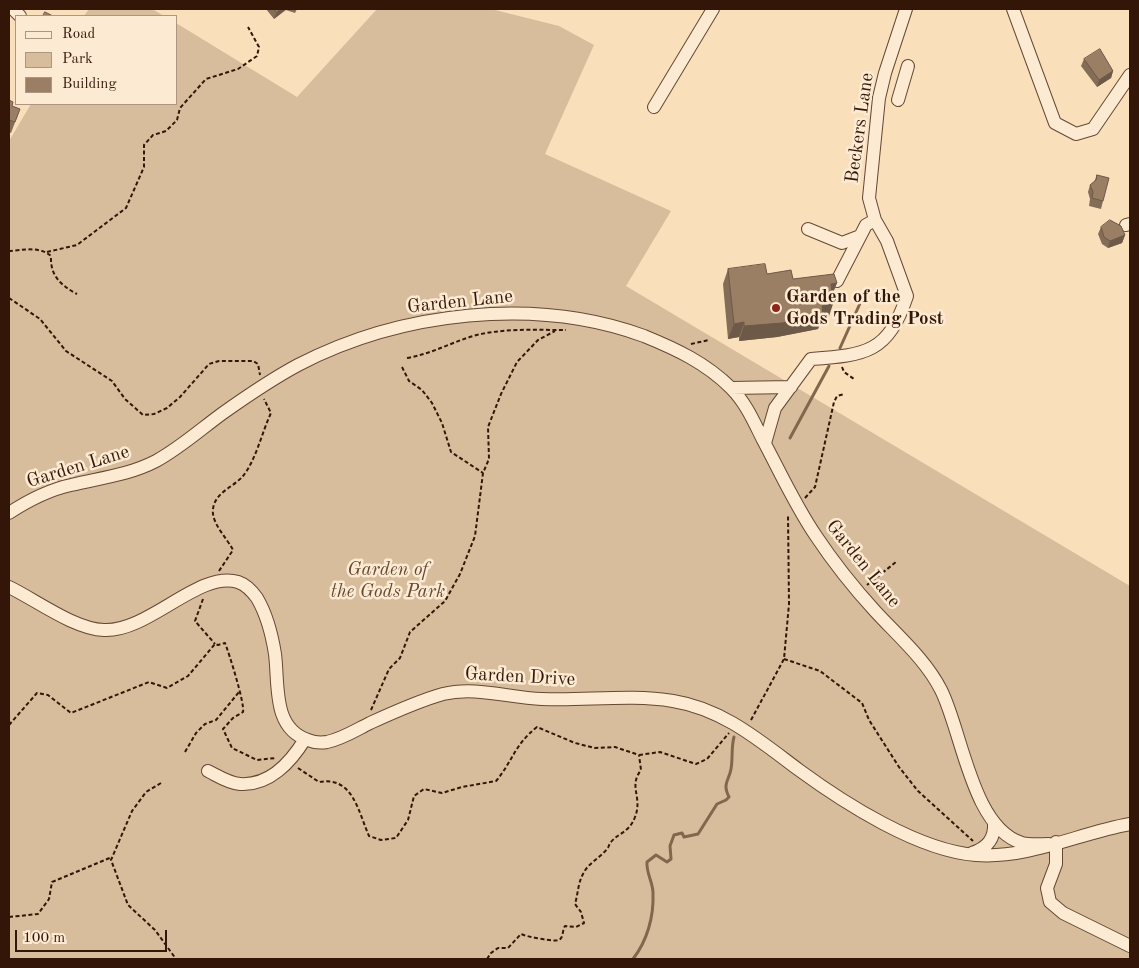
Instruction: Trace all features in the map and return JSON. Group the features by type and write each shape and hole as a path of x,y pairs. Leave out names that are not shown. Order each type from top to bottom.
{"street":[{"path":"654,107 713,9"},
{"name":"Beckers Lane","path":"765,443 775,408 811,360 838,358 872,349 880,344 896,326 907,296 869,198 874,137 884,75 906,9"},
{"path":"1013,9 1056,123 1076,134 1093,129 1130,75"},
{"path":"898,100 908,66"},
{"path":"884,75 903,82"},
{"path":"837,281 866,225 876,220"},
{"path":"808,229 842,242 860,236"},
{"name":"Garden Lane","path":"9,513 41,494 131,472 156,461 262,386 328,351 356,340 400,328 483,314 533,314 592,320 662,343 695,359 731,388 749,411 812,531 857,591 925,665 938,683 949,707 977,792 994,822 1010,837 1024,844 1053,843"},
{"path":"731,388 790,387"},
{"path":"9,587 88,628 108,630 128,627 211,584 231,580 243,583 253,592 264,609 275,654 280,710 293,732 304,739 287,762 270,777 241,784 227,781 208,771"},
{"name":"Garden Drive","path":"304,739 317,743 328,742 420,701 448,693 470,692 536,699 674,701 712,711 738,725 823,787 863,812 925,841 976,852 1026,852 1053,843 1130,824"},
{"path":"976,852 992,839 995,832 994,822"},
{"path":"1053,843 1056,864 1047,888 1050,902 1063,913 1130,946"}],"path":[{"path":"9,251 30,249 47,252 78,245 126,208 144,167 144,146 153,135 166,131 177,120 180,108 206,79 238,69 257,56 259,47 248,27"},
{"path":"47,252 51,256 54,275 60,284 77,294"},
{"path":"9,298 40,319 66,351 112,381 125,399 143,415 154,414 167,408 180,397 209,364 219,361 253,362 258,364 262,396 271,413 260,436 258,448 243,476 218,498 213,508 213,516 233,550 198,608 196,621 215,644 225,643 232,658 239,692 245,706 244,712 232,718 223,729 229,744 232,748 257,760 277,758 287,762"},
{"path":"373,722 370,711 389,669 400,658 410,632 445,601 460,574 475,536 483,473 489,458 488,427 501,394 517,362 538,340 556,330"},
{"path":"407,358 436,352 454,342 475,335 508,331 574,331"},
{"path":"686,343 693,345 709,340"},
{"path":"838,358 844,372 854,379"},
{"path":"402,367 409,381 432,402 442,423 451,452 483,473"},
{"path":"308,775 316,780 336,781 343,785 359,808 369,836 389,839 396,838 408,820 414,796 424,789 442,793 462,787 496,782 518,744 537,727 575,743 595,748 615,747 639,755 660,752 696,764 707,759 738,725 749,723 784,658 789,604 788,512 815,486 834,402 837,396 845,394"},
{"path":"857,591 896,562"},
{"path":"9,725 37,693 48,695 71,713 149,682 167,688 188,676 215,644"},
{"path":"784,658 820,671 862,703 873,728 899,767 976,852"},
{"path":"185,752 196,733 205,724 216,720 239,692"},
{"path":"487,959 498,948 508,948 521,934 530,938 542,937 553,942 558,941 562,937 565,926 576,927 584,923 581,912 575,904 582,875 594,860 607,849 611,841 625,832 635,819 638,794 634,787 635,778 641,770 639,755"},
{"path":"161,783 146,792 132,811 111,860 128,905 156,930 176,959"},
{"path":"9,917 38,914 49,899 52,882 114,856"}],"green space":[{"path":"89,9 152,9 162,15 85,15"},
{"name":"Garden of the Gods Park","path":"377,9 491,9 559,26 594,45 545,154 671,211 626,286 1130,586 1130,959 9,959 9,141 30,105 178,105 178,24 297,97"}],"building":[{"path":"1100,49 1113,71 1099,80 1084,59"},
{"path":"9,100 13,102 12,106 20,109 15,122 9,120"},
{"path":"1097,175 1109,178 1103,201 1092,198 1093,192 1090,185 1096,180"},
{"path":"1110,220 1121,226 1125,235 1110,241 1104,237 1101,227"},
{"name":"Garden of the Gods Trading Post","path":"765,264 767,274 791,270 793,279 834,274 837,283 831,284 833,304 822,306 823,315 782,323 744,326 744,322 734,324 728,269"}],"waterway":[{"path":"840,348 866,290"},
{"path":"790,438 829,366"},
{"path":"633,959 646,937 652,911 653,889 647,862 656,855 667,862 671,859 670,846 674,835 682,833 684,837 698,834 717,804 729,797 726,785 731,769 734,737"}],"place":[{"name":"Garden of the Gods Trading Post","path":"776,308"}]}
